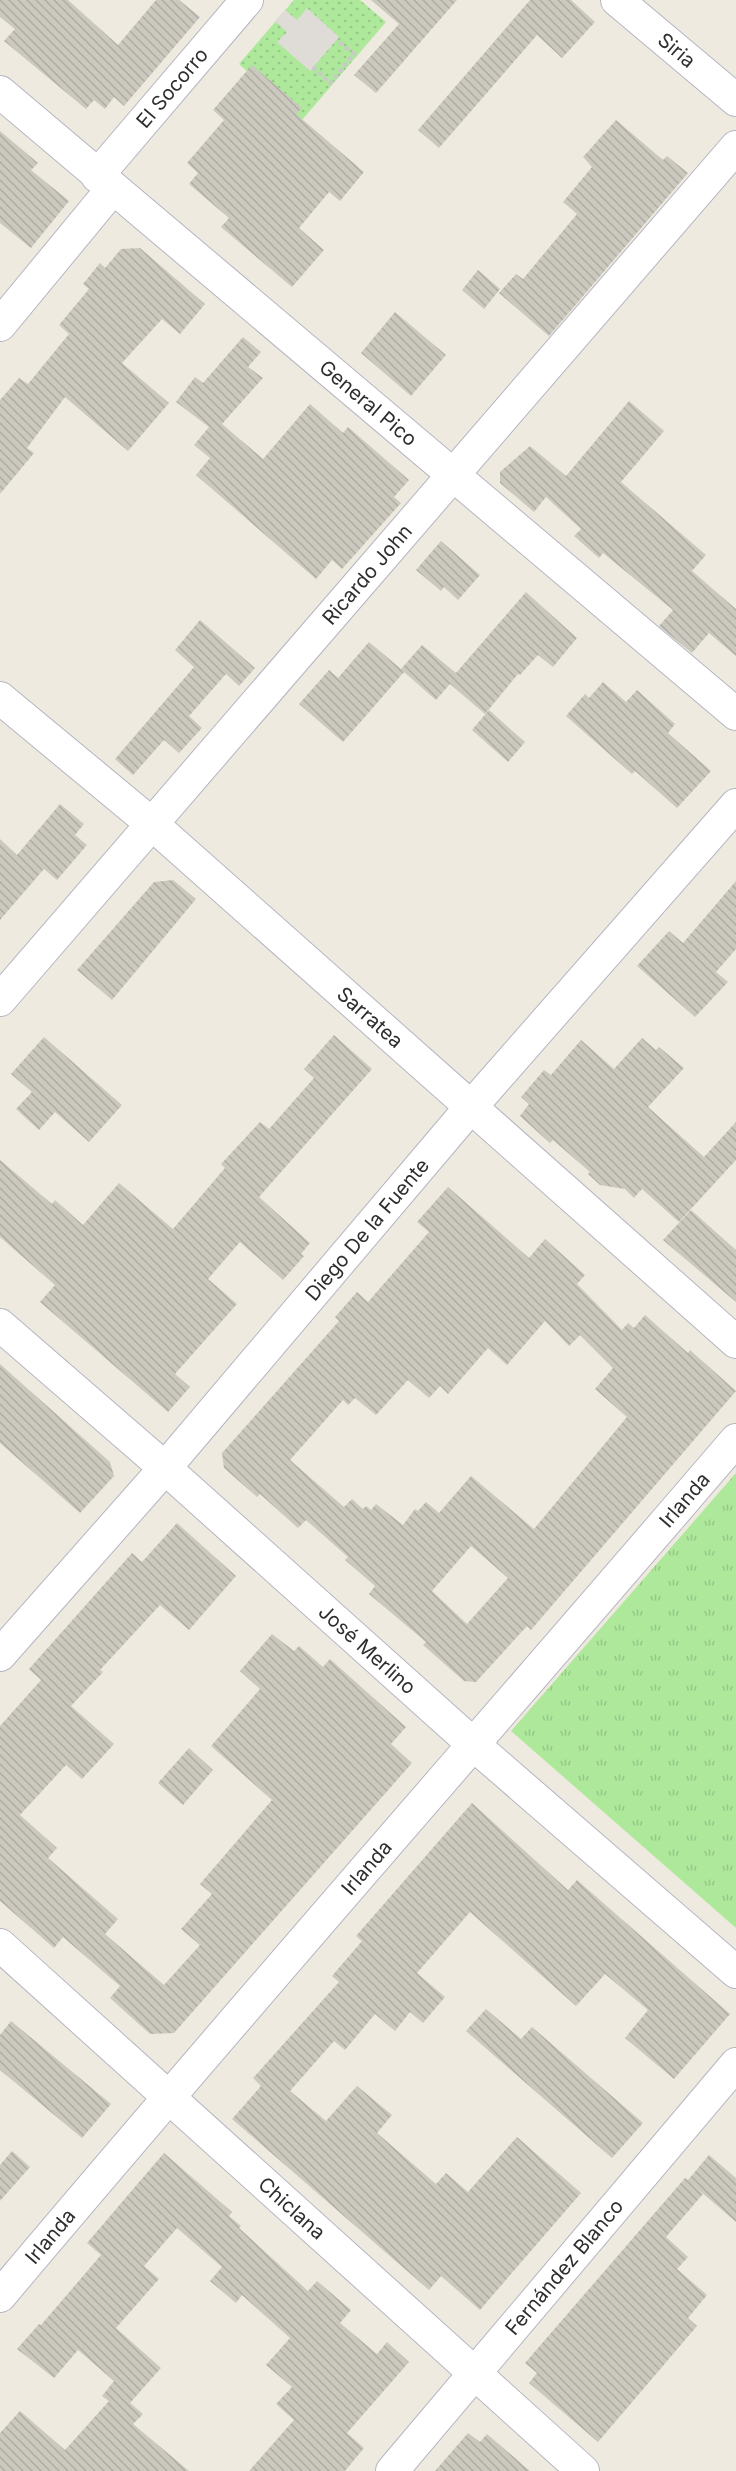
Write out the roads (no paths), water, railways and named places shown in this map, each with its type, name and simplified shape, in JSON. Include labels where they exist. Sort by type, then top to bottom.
[{"type":"street","name":"El Socorro","points":[[0,325],[105,182],[247,0]]},
{"type":"street","name":"Siria","points":[[617,0],[736,100]]},
{"type":"street","name":"General Pico","points":[[0,92],[455,474],[736,714]]},
{"type":"street","name":"Ricardo John","points":[[0,1000],[736,147]]},
{"type":"street","name":"Sarratea","points":[[0,698],[152,824],[736,1342]]},
{"type":"street","name":"Diego De la Fuente","points":[[0,1655],[165,1468],[470,1108],[736,805]]},
{"type":"street","name":"José Merlino","points":[[0,1325],[165,1468],[474,1745],[736,1972]]},
{"type":"street","name":"Irlanda","points":[[0,2296],[169,2096],[736,1440]]},
{"type":"street","name":"Chiclana","points":[[0,1945],[583,2471]]},
{"type":"street","name":"Fernández Blanco","points":[[392,2471],[736,2064]]}]
